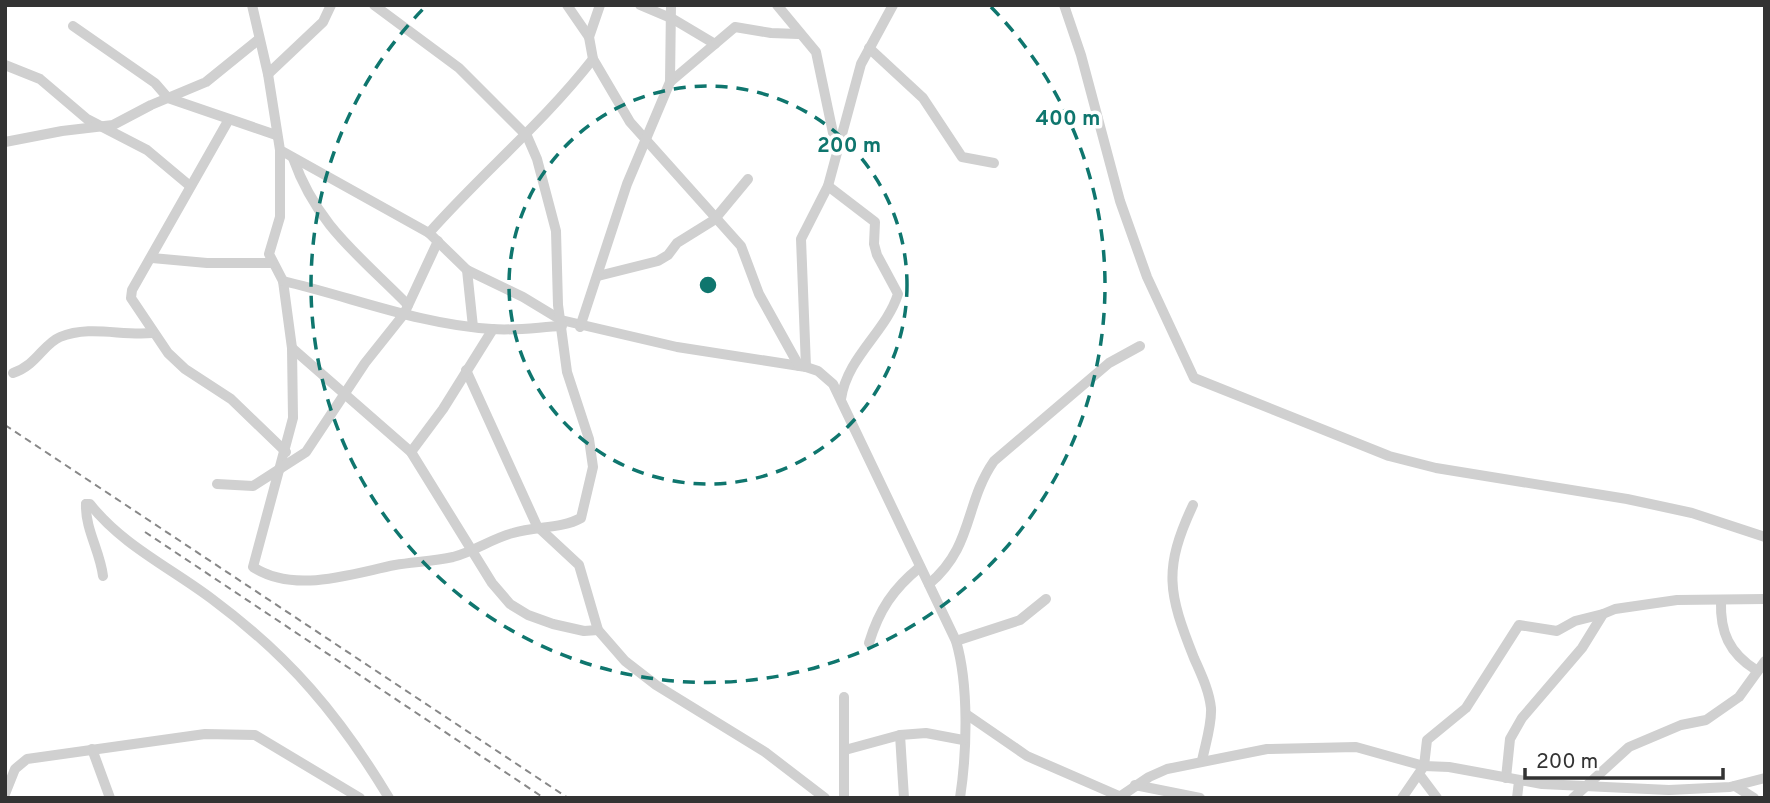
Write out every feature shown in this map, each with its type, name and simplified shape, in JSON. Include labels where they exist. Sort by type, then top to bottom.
[{"type":"street","points":[[252,5],[268,74],[280,150],[280,217],[269,254],[283,281],[292,348],[293,418],[253,567],[262,573],[303,581],[453,557],[503,536],[537,526],[559,526],[581,518],[593,467],[589,439],[566,372],[556,231],[537,159],[527,136],[459,68],[374,5]]},
{"type":"street","points":[[268,74],[323,22],[331,5]]},
{"type":"street","points":[[567,5],[589,37],[593,58],[630,122],[714,220],[741,246],[759,294],[802,366]]},
{"type":"street","points":[[589,37],[600,5]]},
{"type":"street","points":[[640,5],[673,19],[715,44]]},
{"type":"street","points":[[580,327],[627,184],[647,143],[670,82],[673,19],[671,5]]},
{"type":"street","points":[[777,5],[798,34],[816,52],[833,133],[840,148]]},
{"type":"street","points":[[1064,5],[1082,55],[1120,201],[1147,277],[1194,378],[1389,456],[1436,468],[1628,499],[1692,513],[1765,537]]},
{"type":"street","points":[[802,366],[801,239],[828,186],[840,148],[855,80],[891,7]]},
{"type":"street","points":[[72,26],[155,83],[168,98],[228,121],[276,135]]},
{"type":"street","points":[[670,82],[735,27],[798,34]]},
{"type":"street","points":[[5,142],[62,131],[99,128],[125,120],[206,82],[258,40]]},
{"type":"street","points":[[869,48],[923,98],[962,156],[994,163]]},
{"type":"street","points":[[429,233],[462,196],[527,136],[593,58]]},
{"type":"street","points":[[5,65],[40,79],[99,128],[146,150],[190,186]]},
{"type":"street","points":[[228,121],[132,290],[131,298],[152,333],[186,369],[231,399],[286,452]]},
{"type":"street","points":[[280,150],[429,233],[467,270],[523,297],[561,323]]},
{"type":"street","points":[[293,158],[314,207],[333,232],[406,310]]},
{"type":"street","points":[[597,276],[659,261],[677,243],[714,220],[748,179]]},
{"type":"street","points":[[828,186],[875,222],[874,244],[877,255],[898,294],[853,364],[841,400]]},
{"type":"street","points":[[217,484],[253,486],[314,443],[344,395],[406,310],[438,241]]},
{"type":"street","points":[[152,257],[207,263],[272,263]]},
{"type":"street","points":[[467,270],[473,327]]},
{"type":"street","points":[[283,281],[473,327],[493,330],[561,323],[713,354],[802,366],[818,371],[833,384],[956,640],[965,683],[966,714],[960,798]]},
{"type":"street","points":[[13,373],[34,363],[61,336],[93,330],[116,334],[152,333]]},
{"type":"street","points":[[411,453],[443,409],[493,330]]},
{"type":"street","points":[[929,584],[954,559],[984,476],[994,461],[1109,363],[1140,346]]},
{"type":"street","points":[[292,348],[411,453],[492,583],[510,604],[553,624],[584,631],[598,630]]},
{"type":"street","points":[[466,370],[537,526],[579,565],[598,630],[625,661],[656,685],[765,752],[825,798]]},
{"type":"street","points":[[103,576],[101,561],[90,532],[85,506],[88,503],[118,533],[266,642],[312,686],[345,728],[389,798]]},
{"type":"street","points":[[1193,505],[1175,542],[1171,580],[1174,603],[1201,674],[1211,710],[1202,761]]},
{"type":"street","points":[[869,643],[887,599],[920,567]]},
{"type":"street","points":[[956,640],[1020,620],[1046,599]]},
{"type":"street","points":[[1402,798],[1422,770],[1427,740],[1466,708],[1520,625],[1557,631],[1575,621],[1615,609],[1677,600],[1765,599]]},
{"type":"street","points":[[1721,601],[1723,633],[1735,655],[1756,670]]},
{"type":"street","points":[[1506,778],[1510,739],[1522,718],[1582,648],[1603,614]]},
{"type":"street","points":[[1573,798],[1629,747],[1681,724],[1710,718],[1745,692],[1756,670],[1765,660]]},
{"type":"street","points":[[844,697],[844,798]]},
{"type":"street","points":[[966,714],[1027,756],[1118,797],[1167,769],[1267,749],[1356,747],[1422,770],[1519,781],[1669,790],[1733,787],[1765,778]]},
{"type":"street","points":[[845,750],[900,735],[926,733],[963,740]]},
{"type":"street","points":[[5,794],[15,769],[27,759],[205,734],[255,735],[360,798]]},
{"type":"street","points":[[900,735],[904,798]]},
{"type":"street","points":[[92,749],[110,798]]},
{"type":"street","points":[[1422,770],[1437,798]]},
{"type":"street","points":[[1517,798],[1519,781]]},
{"type":"street","points":[[1136,785],[1200,798]]},
{"type":"street","points":[[1724,798],[1733,787]]},
{"type":"street","points":[[1733,787],[1754,798]]},
{"type":"railway","points":[[5,425],[568,798]]},
{"type":"railway","points":[[145,532],[544,798]]}]
